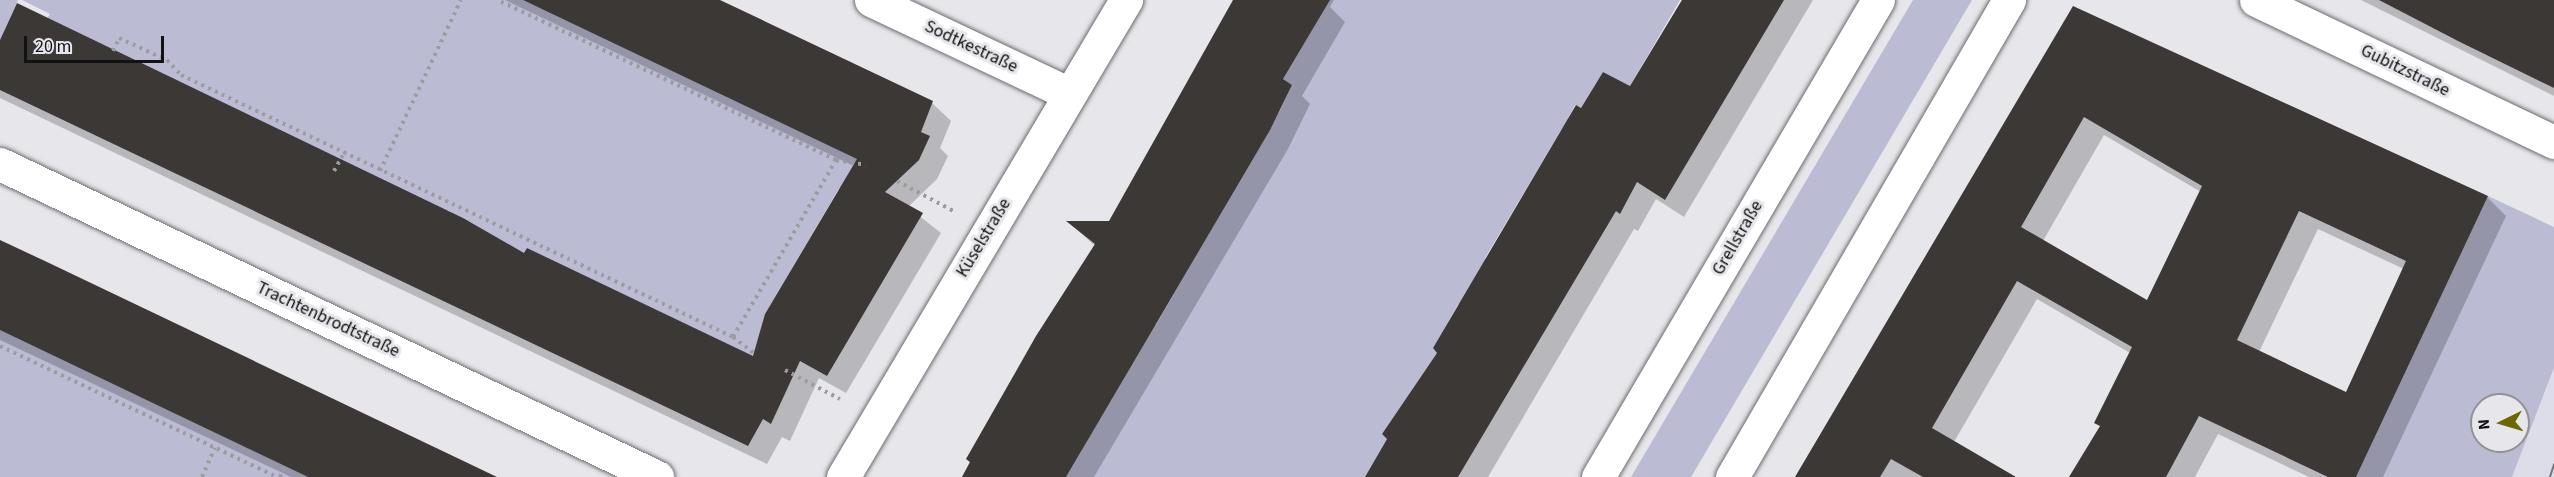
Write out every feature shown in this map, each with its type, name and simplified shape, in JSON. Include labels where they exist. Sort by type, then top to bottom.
[{"type":"street","name":"Sodtkestraße","points":[[871,0],[1070,94]]},
{"type":"street","name":"Küselstraße","points":[[843,477],[1126,0]]},
{"type":"street","name":"Grellstraße","points":[[1598,477],[1878,0]]},
{"type":"street","points":[[1732,477],[2009,0]]},
{"type":"street","name":"Gubitzstraße","points":[[2256,0],[2554,142]]},
{"type":"street","name":"Trachtenbrodtstraße","points":[[0,164],[657,477]]},
{"type":"path","points":[[380,171],[461,0]]},
{"type":"path","points":[[498,0],[836,160],[866,165]]},
{"type":"path","points":[[113,51],[119,38],[167,60],[181,75],[733,337],[756,355]]},
{"type":"path","points":[[334,171],[344,153]]},
{"type":"path","points":[[733,337],[836,160]]},
{"type":"path","points":[[897,181],[957,213]]},
{"type":"path","points":[[0,346],[278,477],[285,466]]},
{"type":"path","points":[[785,370],[846,402]]},
{"type":"path","points":[[202,477],[216,448]]},
{"type":"shaded area","points":[[0,0],[18,0],[0,40]]},
{"type":"shaded area","points":[[22,0],[523,0],[873,151],[838,190],[765,314],[765,332],[747,370],[527,248],[520,262],[448,210],[440,225],[43,25],[50,14]]},
{"type":"shaded area","points":[[1324,0],[1680,0],[1630,86],[1603,72],[1581,108],[1575,105],[1568,118],[1572,122],[1561,130],[1485,258],[1489,263],[1465,306],[1458,304],[1434,347],[1437,353],[1382,434],[1387,439],[1365,477],[1066,477],[1081,452],[1098,394],[1111,401],[1143,318],[1156,325],[1281,109],[1292,85],[1283,79],[1328,3]]},
{"type":"shaded area","points":[[1913,0],[1972,0],[1691,477],[1631,477]]},
{"type":"shaded area","points":[[2488,196],[2554,227],[2554,368],[2530,430],[2530,393],[2470,393],[2470,453],[2521,453],[2512,477],[2356,477]]},
{"type":"shaded area","points":[[0,330],[12,335],[308,477],[0,477]]},
{"type":"shaded area","points":[[2554,368],[2554,477],[2512,477],[2521,453],[2530,453],[2530,431]]},
{"type":"shaded area","points":[[1054,469],[1066,477],[1049,477]]},
{"type":"building","points":[[523,0],[720,0],[933,101],[921,132],[930,136],[919,160],[885,192],[923,213],[827,376],[800,361],[771,424],[763,419],[748,446],[0,90],[0,40],[17,3],[463,218],[524,253],[527,248],[753,356],[765,314],[857,159]]},
{"type":"building","points":[[1233,0],[1330,0],[1283,79],[1292,85],[1270,130],[1066,477],[962,477],[970,462],[966,459],[1036,336],[1095,244],[1066,221],[1109,221]]},
{"type":"building","points":[[1682,0],[1784,0],[1665,200],[1637,182],[1620,214],[1616,211],[1458,477],[1365,477],[1387,439],[1382,434],[1437,353],[1433,348],[1576,105],[1581,108],[1603,72],[1630,86]]},
{"type":"building","points":[[2379,0],[2554,0],[2554,88],[2458,41]]},
{"type":"building","points":[[2073,6],[2488,196],[2356,477],[2328,477],[2199,416],[2166,477],[2069,477],[2100,426],[2094,423],[2132,347],[2017,281],[1932,428],[2016,477],[1923,477],[1891,459],[1880,477],[1795,477]],"holes":[[[2084,117],[2202,186],[2147,300],[2021,227]],[[2299,211],[2406,261],[2346,392],[2237,340]]]},
{"type":"building","points":[[0,240],[497,477],[308,477],[0,330]]},
{"type":"tram line","points":[[2550,477],[2554,465]]}]
